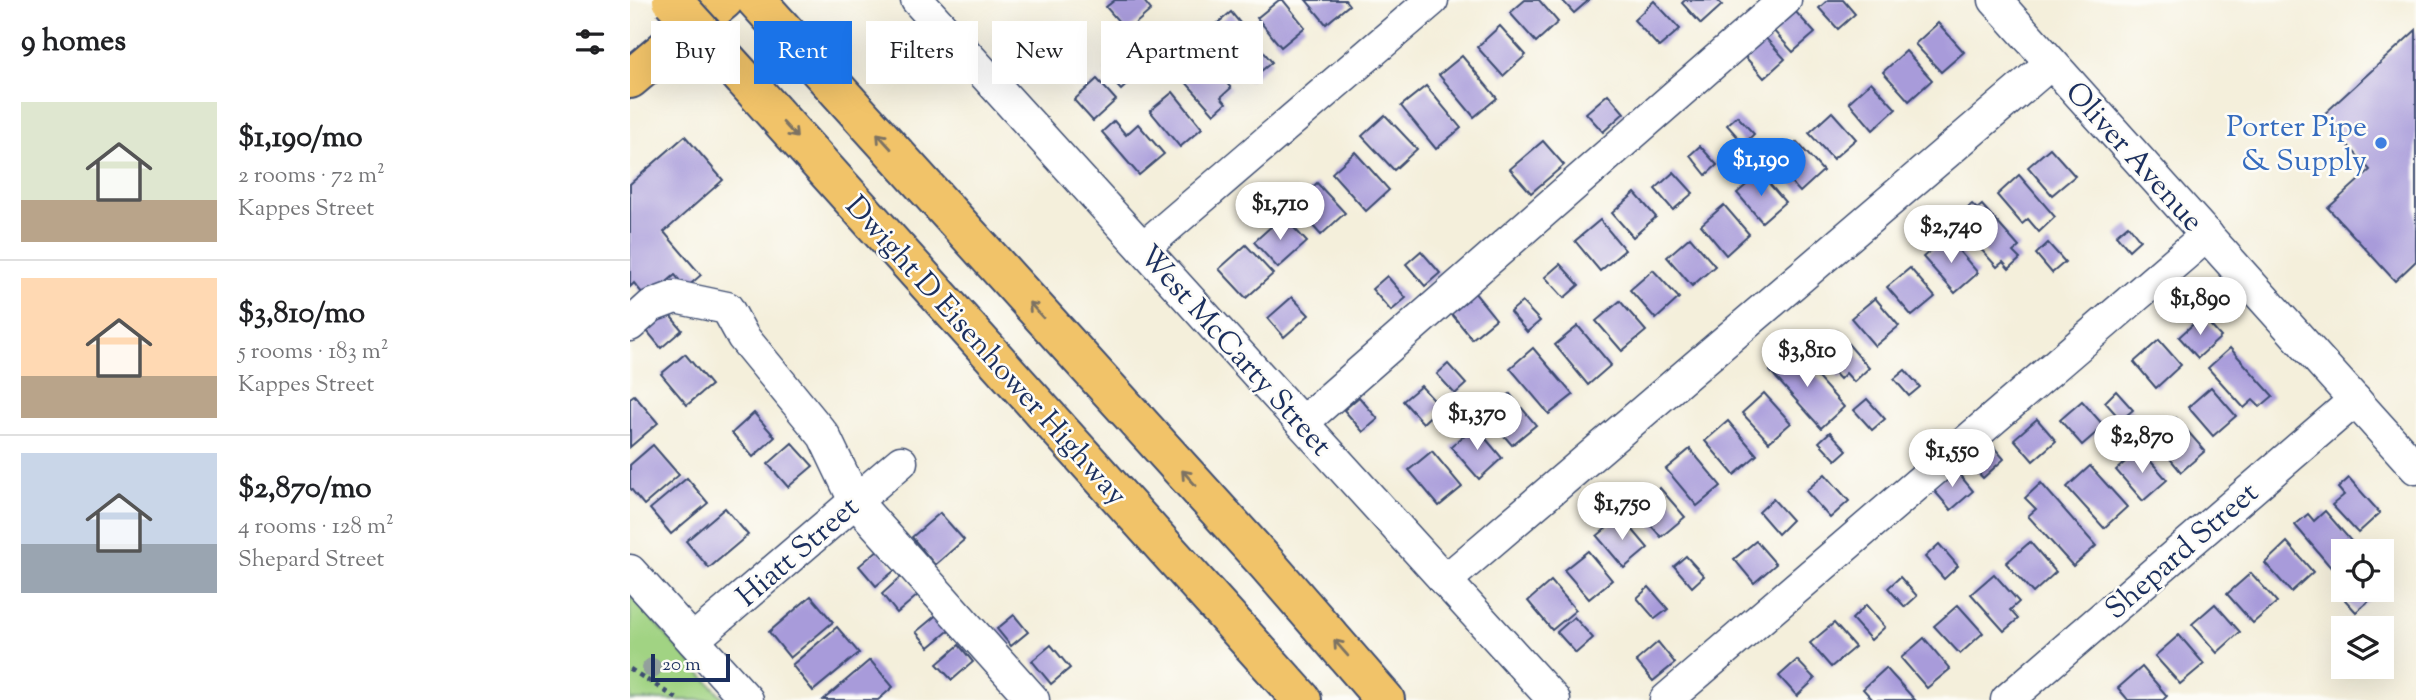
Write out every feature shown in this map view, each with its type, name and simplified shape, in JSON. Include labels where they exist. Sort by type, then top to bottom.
[{"type":"main road","name":"Dwight D Eisenhower Highway","points":[[672,0],[1302,700]]},
{"type":"main road","points":[[630,79],[724,0]]},
{"type":"main road","points":[[756,0],[1267,564],[1385,700]]},
{"type":"main road","points":[[1007,372],[1268,700]]},
{"type":"street","name":"West McCarty Street","points":[[917,0],[1554,700]]},
{"type":"street","points":[[1143,248],[1432,0]]},
{"type":"street","points":[[1302,423],[1785,0]]},
{"type":"street","name":"Oliver Avenue","points":[[1995,0],[2416,468]]},
{"type":"street","points":[[1446,581],[2051,62]]},
{"type":"street","points":[[1666,700],[2207,235]]},
{"type":"street","points":[[630,325],[651,306],[675,298],[727,308],[743,337],[824,436],[855,501],[1033,700]]},
{"type":"street","name":"Shepard Street","points":[[2007,700],[2355,400]]},
{"type":"street","name":"Hiatt Street","points":[[693,640],[901,462]]},
{"type":"street","points":[[630,571],[747,700]]},
{"type":"path","points":[[630,669],[679,700]]},
{"type":"green space","points":[[630,595],[725,700],[630,700]]},
{"type":"building","points":[[1115,0],[1143,0],[1151,10],[1138,21],[1118,21],[1106,7]]},
{"type":"building","points":[[1279,0],[1283,0],[1305,27],[1281,47],[1263,25],[1263,21],[1257,18]]},
{"type":"building","points":[[1306,0],[1345,0],[1349,5],[1326,24]]},
{"type":"building","points":[[1525,0],[1539,0],[1558,22],[1536,42],[1510,13]]},
{"type":"building","points":[[1562,0],[1589,0],[1574,13]]},
{"type":"building","points":[[1685,0],[1717,0],[1722,5],[1701,24],[1682,3]]},
{"type":"building","points":[[1828,0],[1843,0],[1855,14],[1838,29],[1819,8]]},
{"type":"building","points":[[1654,1],[1680,29],[1659,47],[1634,20]]},
{"type":"building","points":[[1794,10],[1815,33],[1793,52],[1772,29]]},
{"type":"building","points":[[1231,12],[1238,21],[1220,21]]},
{"type":"building","points":[[1938,23],[1964,52],[1941,72],[1915,44]]},
{"type":"building","points":[[1500,26],[1526,55],[1503,76],[1477,47]]},
{"type":"building","name":"Porter Pipe & Supply","points":[[2416,30],[2416,261],[2395,281],[2328,208],[2370,170],[2322,116]]},
{"type":"building","points":[[1762,34],[1785,59],[1764,78],[1741,52]]},
{"type":"building","points":[[1263,51],[1272,62],[1263,69]]},
{"type":"building","points":[[1906,51],[1932,80],[1909,101],[1883,72]]},
{"type":"building","points":[[1462,56],[1497,98],[1474,117],[1439,75]]},
{"type":"building","points":[[1097,79],[1116,100],[1093,121],[1074,100]]},
{"type":"building","points":[[1871,82],[1896,109],[1873,130],[1849,102]]},
{"type":"building","points":[[1116,84],[1128,84],[1121,90]]},
{"type":"building","points":[[1188,84],[1228,84],[1231,88],[1221,97],[1226,103],[1214,114]]},
{"type":"building","points":[[1426,86],[1461,128],[1436,149],[1401,106]]},
{"type":"building","points":[[1173,92],[1202,128],[1180,147],[1150,111]]},
{"type":"building","points":[[1608,94],[1624,113],[1603,132],[1586,113]]},
{"type":"building","points":[[1832,112],[1856,139],[1833,159],[1809,133]]},
{"type":"building","points":[[1385,115],[1417,149],[1394,170],[1362,136]]},
{"type":"building","points":[[1737,116],[1754,134],[1744,144],[1727,125]]},
{"type":"building","points":[[1114,121],[1126,135],[1138,124],[1164,154],[1139,175],[1102,132]]},
{"type":"building","points":[[685,136],[723,180],[664,232],[701,275],[686,288],[675,275],[647,299],[634,283],[630,287],[630,184]]},
{"type":"building","points":[[1543,141],[1564,165],[1531,193],[1510,169]]},
{"type":"building","points":[[1797,142],[1823,171],[1800,192],[1774,163]]},
{"type":"building","points":[[1700,146],[1717,165],[1706,175],[1690,155]]},
{"type":"building","points":[[2050,148],[2075,176],[2052,195],[2028,167]]},
{"type":"building","points":[[1355,152],[1389,190],[1366,211],[1332,173]]},
{"type":"building","points":[[1674,172],[1693,193],[1673,210],[1655,189]]},
{"type":"building","points":[[1760,173],[1785,202],[1762,222],[1737,193]]},
{"type":"building","points":[[2019,175],[2055,217],[2039,232],[2028,219],[2022,224],[1997,195]]},
{"type":"building","points":[[1317,183],[1345,213],[1321,235],[1294,205]]},
{"type":"building","points":[[1635,193],[1656,217],[1633,237],[1612,213]]},
{"type":"building","points":[[1972,204],[1977,209],[1982,205],[2019,247],[2013,252],[2020,259],[2009,269],[2003,262],[1997,267],[1959,225],[1964,222],[1958,216]]},
{"type":"building","points":[[1724,205],[1749,234],[1726,255],[1701,225]]},
{"type":"building","points":[[1283,216],[1307,242],[1278,268],[1254,242]]},
{"type":"building","points":[[1600,220],[1625,250],[1600,271],[1575,241]]},
{"type":"building","points":[[2128,225],[2140,240],[2129,250],[2116,235]]},
{"type":"building","points":[[1690,237],[1715,266],[1692,286],[1667,257]]},
{"type":"building","points":[[1947,237],[1978,273],[1955,293],[1923,257]]},
{"type":"building","points":[[2048,243],[2065,262],[2052,273],[2036,254]]},
{"type":"building","points":[[1246,245],[1273,274],[1246,298],[1219,269]]},
{"type":"building","points":[[1421,251],[1440,273],[1425,286],[1406,264]]},
{"type":"building","points":[[1560,264],[1579,285],[1564,298],[1545,277]]},
{"type":"building","points":[[1910,268],[1935,297],[1912,316],[1887,287]]},
{"type":"building","points":[[1653,270],[1679,298],[1656,319],[1630,290]]},
{"type":"building","points":[[1387,276],[1406,298],[1391,311],[1372,289]]},
{"type":"building","points":[[1474,292],[1496,319],[1472,339],[1450,312]]},
{"type":"building","points":[[1292,297],[1309,315],[1284,337],[1268,318]]},
{"type":"building","points":[[1875,298],[1899,326],[1875,346],[1851,318]]},
{"type":"building","points":[[1620,301],[1646,331],[1622,351],[1596,321]]},
{"type":"building","points":[[1522,302],[1540,321],[1527,332],[1510,312]]},
{"type":"building","points":[[664,308],[682,330],[661,348],[643,326]]},
{"type":"building","points":[[2202,316],[2221,337],[2198,358],[2179,337]]},
{"type":"building","points":[[1578,326],[1611,365],[1588,385],[1555,345]]},
{"type":"building","points":[[1837,331],[1869,368],[1854,382],[1846,373],[1840,379],[1814,351]]},
{"type":"building","points":[[2159,340],[2181,365],[2156,388],[2134,362]]},
{"type":"building","points":[[1533,348],[1573,395],[1549,414],[1510,368]]},
{"type":"building","points":[[2230,348],[2273,396],[2260,407],[2253,400],[2244,408],[2208,368]]},
{"type":"building","points":[[1793,350],[1844,407],[1821,428],[1770,371]]},
{"type":"building","points":[[685,354],[711,385],[687,405],[661,374]]},
{"type":"building","points":[[1448,364],[1466,384],[1455,394],[1437,374]]},
{"type":"building","points":[[1905,370],[1920,387],[1909,396],[1894,379]]},
{"type":"building","points":[[1421,386],[1440,407],[1423,423],[1403,401]]},
{"type":"building","points":[[2211,387],[2236,416],[2213,436],[2188,407]]},
{"type":"building","points":[[2116,391],[2133,410],[2121,420],[2105,402]]},
{"type":"building","points":[[1764,393],[1791,423],[1769,442],[1742,413]]},
{"type":"building","points":[[1510,394],[1536,425],[1512,445],[1486,415]]},
{"type":"building","points":[[634,395],[658,423],[630,447],[630,398]]},
{"type":"building","points":[[1359,397],[1378,419],[1363,432],[1344,410]]},
{"type":"building","points":[[1867,399],[1885,419],[1872,430],[1854,410]]},
{"type":"building","points":[[2082,401],[2104,426],[2082,445],[2060,420]]},
{"type":"building","points":[[754,413],[775,437],[753,457],[732,433]]},
{"type":"building","points":[[2176,418],[2205,451],[2181,472],[2153,438]]},
{"type":"building","points":[[2037,419],[2056,441],[2033,461],[2014,439]]},
{"type":"building","points":[[1728,421],[1757,455],[1734,475],[1705,441]]},
{"type":"building","points":[[1475,426],[1502,458],[1479,479],[1451,447]]},
{"type":"building","points":[[1830,432],[1847,450],[1836,460],[1819,442]]},
{"type":"building","points":[[1985,437],[2004,459],[1983,478],[1963,456]]},
{"type":"building","points":[[792,443],[813,466],[788,487],[768,464]]},
{"type":"building","points":[[653,445],[679,475],[644,505],[630,488],[630,465]]},
{"type":"building","points":[[1690,449],[1721,486],[1697,506],[1666,469]]},
{"type":"building","points":[[2140,449],[2167,480],[2143,501],[2116,470]]},
{"type":"building","points":[[1432,451],[1462,487],[1439,506],[1409,470]]},
{"type":"building","points":[[2090,466],[2127,507],[2104,528],[2067,487]]},
{"type":"building","points":[[1953,467],[1973,491],[1951,510],[1931,487]]},
{"type":"building","points":[[1825,474],[1849,501],[1830,518],[1806,491]]},
{"type":"building","points":[[687,478],[708,503],[671,534],[650,509]]},
{"type":"building","points":[[2349,478],[2380,513],[2358,533],[2332,505],[2344,495],[2338,488]]},
{"type":"building","points":[[2041,483],[2096,546],[2073,566],[2028,516],[2036,509],[2025,498]]},
{"type":"building","points":[[1660,488],[1685,517],[1661,537],[1636,508]]},
{"type":"building","points":[[1773,499],[1792,520],[1778,534],[1759,512]]},
{"type":"building","points":[[725,508],[748,535],[709,568],[686,541]]},
{"type":"building","points":[[2325,511],[2349,539],[2331,539],[2331,568],[2295,525],[2308,514],[2314,521]]},
{"type":"building","points":[[940,513],[964,540],[935,565],[912,537]]},
{"type":"building","points":[[1621,516],[1648,548],[1624,568],[1597,536]]},
{"type":"building","points":[[1756,541],[1776,564],[1754,583],[1734,559]]},
{"type":"building","points":[[2030,542],[2056,572],[2033,593],[2006,563]]},
{"type":"building","points":[[2287,542],[2313,572],[2291,592],[2265,563]]},
{"type":"building","points":[[1939,544],[1958,566],[1944,579],[1925,557]]},
{"type":"building","points":[[879,549],[895,570],[876,586],[859,566]]},
{"type":"building","points":[[1588,551],[1612,580],[1589,599],[1564,570]]},
{"type":"building","points":[[1686,556],[1704,576],[1692,587],[1674,566]]},
{"type":"building","points":[[2251,573],[2277,602],[2253,623],[2227,594]]},
{"type":"building","points":[[1994,574],[2019,602],[2010,610],[2018,619],[2004,631],[1971,594]]},
{"type":"building","points":[[902,576],[918,595],[897,613],[882,594]]},
{"type":"building","points":[[1900,577],[1917,596],[1905,607],[1888,588]]},
{"type":"building","points":[[1551,581],[1576,610],[1552,630],[1528,601]]},
{"type":"building","points":[[1649,587],[1668,609],[1655,619],[1637,598]]},
{"type":"building","points":[[811,596],[833,622],[790,658],[769,632]]},
{"type":"building","points":[[2347,602],[2368,602],[2356,612]]},
{"type":"building","points":[[2215,604],[2240,632],[2217,653],[2192,624]]},
{"type":"building","points":[[1866,605],[1885,627],[1871,640],[1852,619]]},
{"type":"building","points":[[1958,605],[1983,633],[1960,654],[1934,626]]},
{"type":"building","points":[[939,613],[952,628],[929,647],[916,632]]},
{"type":"building","points":[[1014,615],[1028,632],[1011,646],[997,629]]},
{"type":"building","points":[[1574,617],[1593,638],[1576,653],[1557,632]]},
{"type":"building","points":[[1834,623],[1855,647],[1831,667],[1810,643]]},
{"type":"building","points":[[837,627],[859,653],[813,691],[792,665]]},
{"type":"building","points":[[2179,635],[2204,664],[2180,684],[2155,656]]},
{"type":"building","points":[[1924,638],[1950,669],[1927,688],[1901,658]]},
{"type":"building","points":[[1658,642],[1675,663],[1653,681],[1636,661]]},
{"type":"building","points":[[959,645],[973,662],[952,680],[937,664]]},
{"type":"building","points":[[1051,645],[1070,668],[1051,684],[1032,661]]},
{"type":"building","points":[[870,660],[893,687],[878,700],[823,700]]},
{"type":"building","points":[[1797,660],[1815,679],[1797,696],[1779,676]]},
{"type":"building","points":[[2142,667],[2167,696],[2163,700],[2128,700],[2118,688]]},
{"type":"building","points":[[1886,668],[1915,700],[1873,700],[1863,689]]},
{"type":"place","name":"Porter Pipe & Supply","points":[[2381,143]]}]
